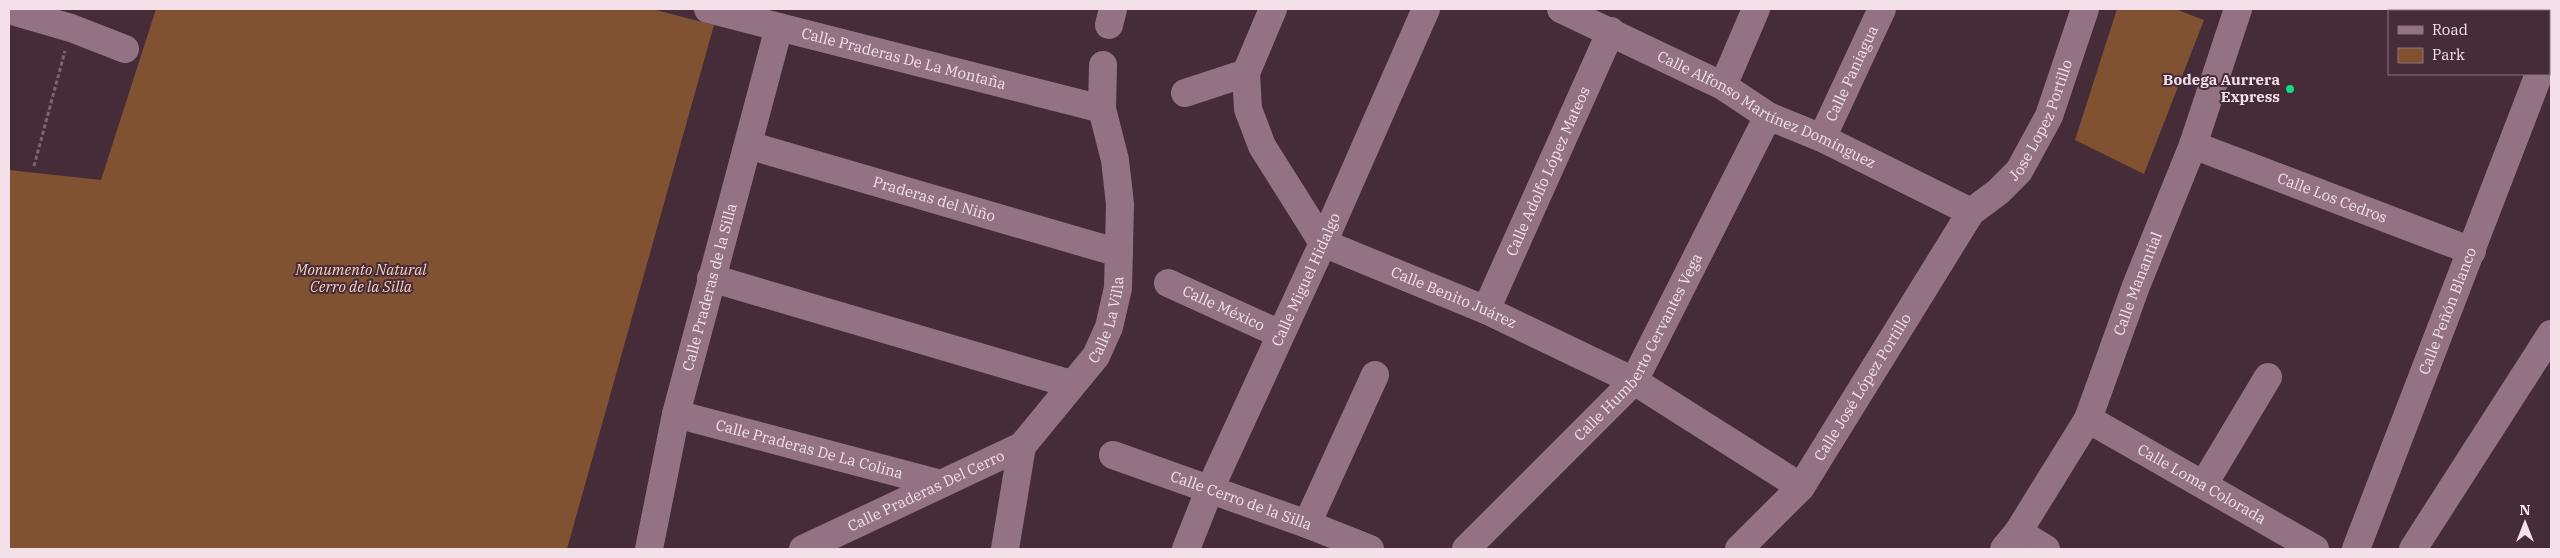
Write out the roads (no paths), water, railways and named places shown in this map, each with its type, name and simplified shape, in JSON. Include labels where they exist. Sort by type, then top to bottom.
[{"type":"street","name":"Calle Praderas De La Montaña","points":[[708,9],[1102,109]]},
{"type":"street","points":[[1273,9],[1246,74],[1248,109],[1262,146],[1323,243]]},
{"type":"street","name":"Calle Miguel Hidalgo","points":[[1186,549],[1208,491],[1323,243],[1426,9]]},
{"type":"street","name":"Calle Alfonso Martínez Domínguez","points":[[1561,9],[1611,31],[1723,86],[1768,116],[1822,138],[1971,212]]},
{"type":"street","points":[[1723,86],[1756,9]]},
{"type":"street","name":"Calle Paniagua","points":[[1822,138],[1882,9]]},
{"type":"street","name":"Jose Lopez Portillo","points":[[1971,212],[1998,192],[2019,171],[2049,116],[2085,9]]},
{"type":"street","name":"Calle Manantial","points":[[2010,542],[2088,419],[2136,286],[2193,145],[2238,9]]},
{"type":"street","points":[[9,10],[73,18],[125,49]]},
{"type":"street","name":"Calle Praderas de la Silla","points":[[648,549],[676,414],[710,278],[779,27]]},
{"type":"street","name":"Calle Adolfo López Mateos","points":[[1486,310],[1611,31]]},
{"type":"street","name":"Calle La Villa","points":[[1005,549],[1022,446],[1071,384],[1096,356],[1110,327],[1118,288],[1120,204],[1116,168],[1102,109],[1103,65]]},
{"type":"street","points":[[1185,93],[1246,74]]},
{"type":"street","name":"Calle Peñón Blanco","points":[[2356,549],[2539,75]]},
{"type":"street","name":"Calle Humberto Cervantes Vega","points":[[1466,549],[1634,381],[1768,116]]},
{"type":"street","name":"Praderas del Niño","points":[[748,145],[1119,254]]},
{"type":"street","name":"Calle Los Cedros","points":[[2193,145],[2472,251]]},
{"type":"street","name":"Calle José López Portillo","points":[[1739,549],[1801,487],[1971,212]]},
{"type":"street","name":"Calle Benito Juárez","points":[[1323,243],[1486,310],[1634,381],[1801,487]]},
{"type":"street","points":[[710,278],[1071,384]]},
{"type":"street","name":"Calle México","points":[[1168,283],[1280,334]]},
{"type":"street","points":[[2413,549],[2551,334]]},
{"type":"street","points":[[1307,524],[1376,375]]},
{"type":"street","points":[[2204,484],[2268,377]]},
{"type":"street","name":"Calle Praderas De La Colina","points":[[676,414],[941,484]]},
{"type":"street","name":"Calle Loma Colorada","points":[[2088,419],[2315,549]]},
{"type":"street","name":"Calle Praderas Del Cerro","points":[[803,549],[1022,446]]},
{"type":"street","name":"Calle Cerro de la Silla","points":[[1113,455],[1208,491],[1307,524],[1370,549]]},
{"type":"street","points":[[2010,542],[2046,549]]},
{"type":"place","name":"Bodega Aurrera Express","points":[[2290,89]]},
{"type":"park label","name":"Monumento Natural Cerro de la Silla","points":[[361,278]]}]
